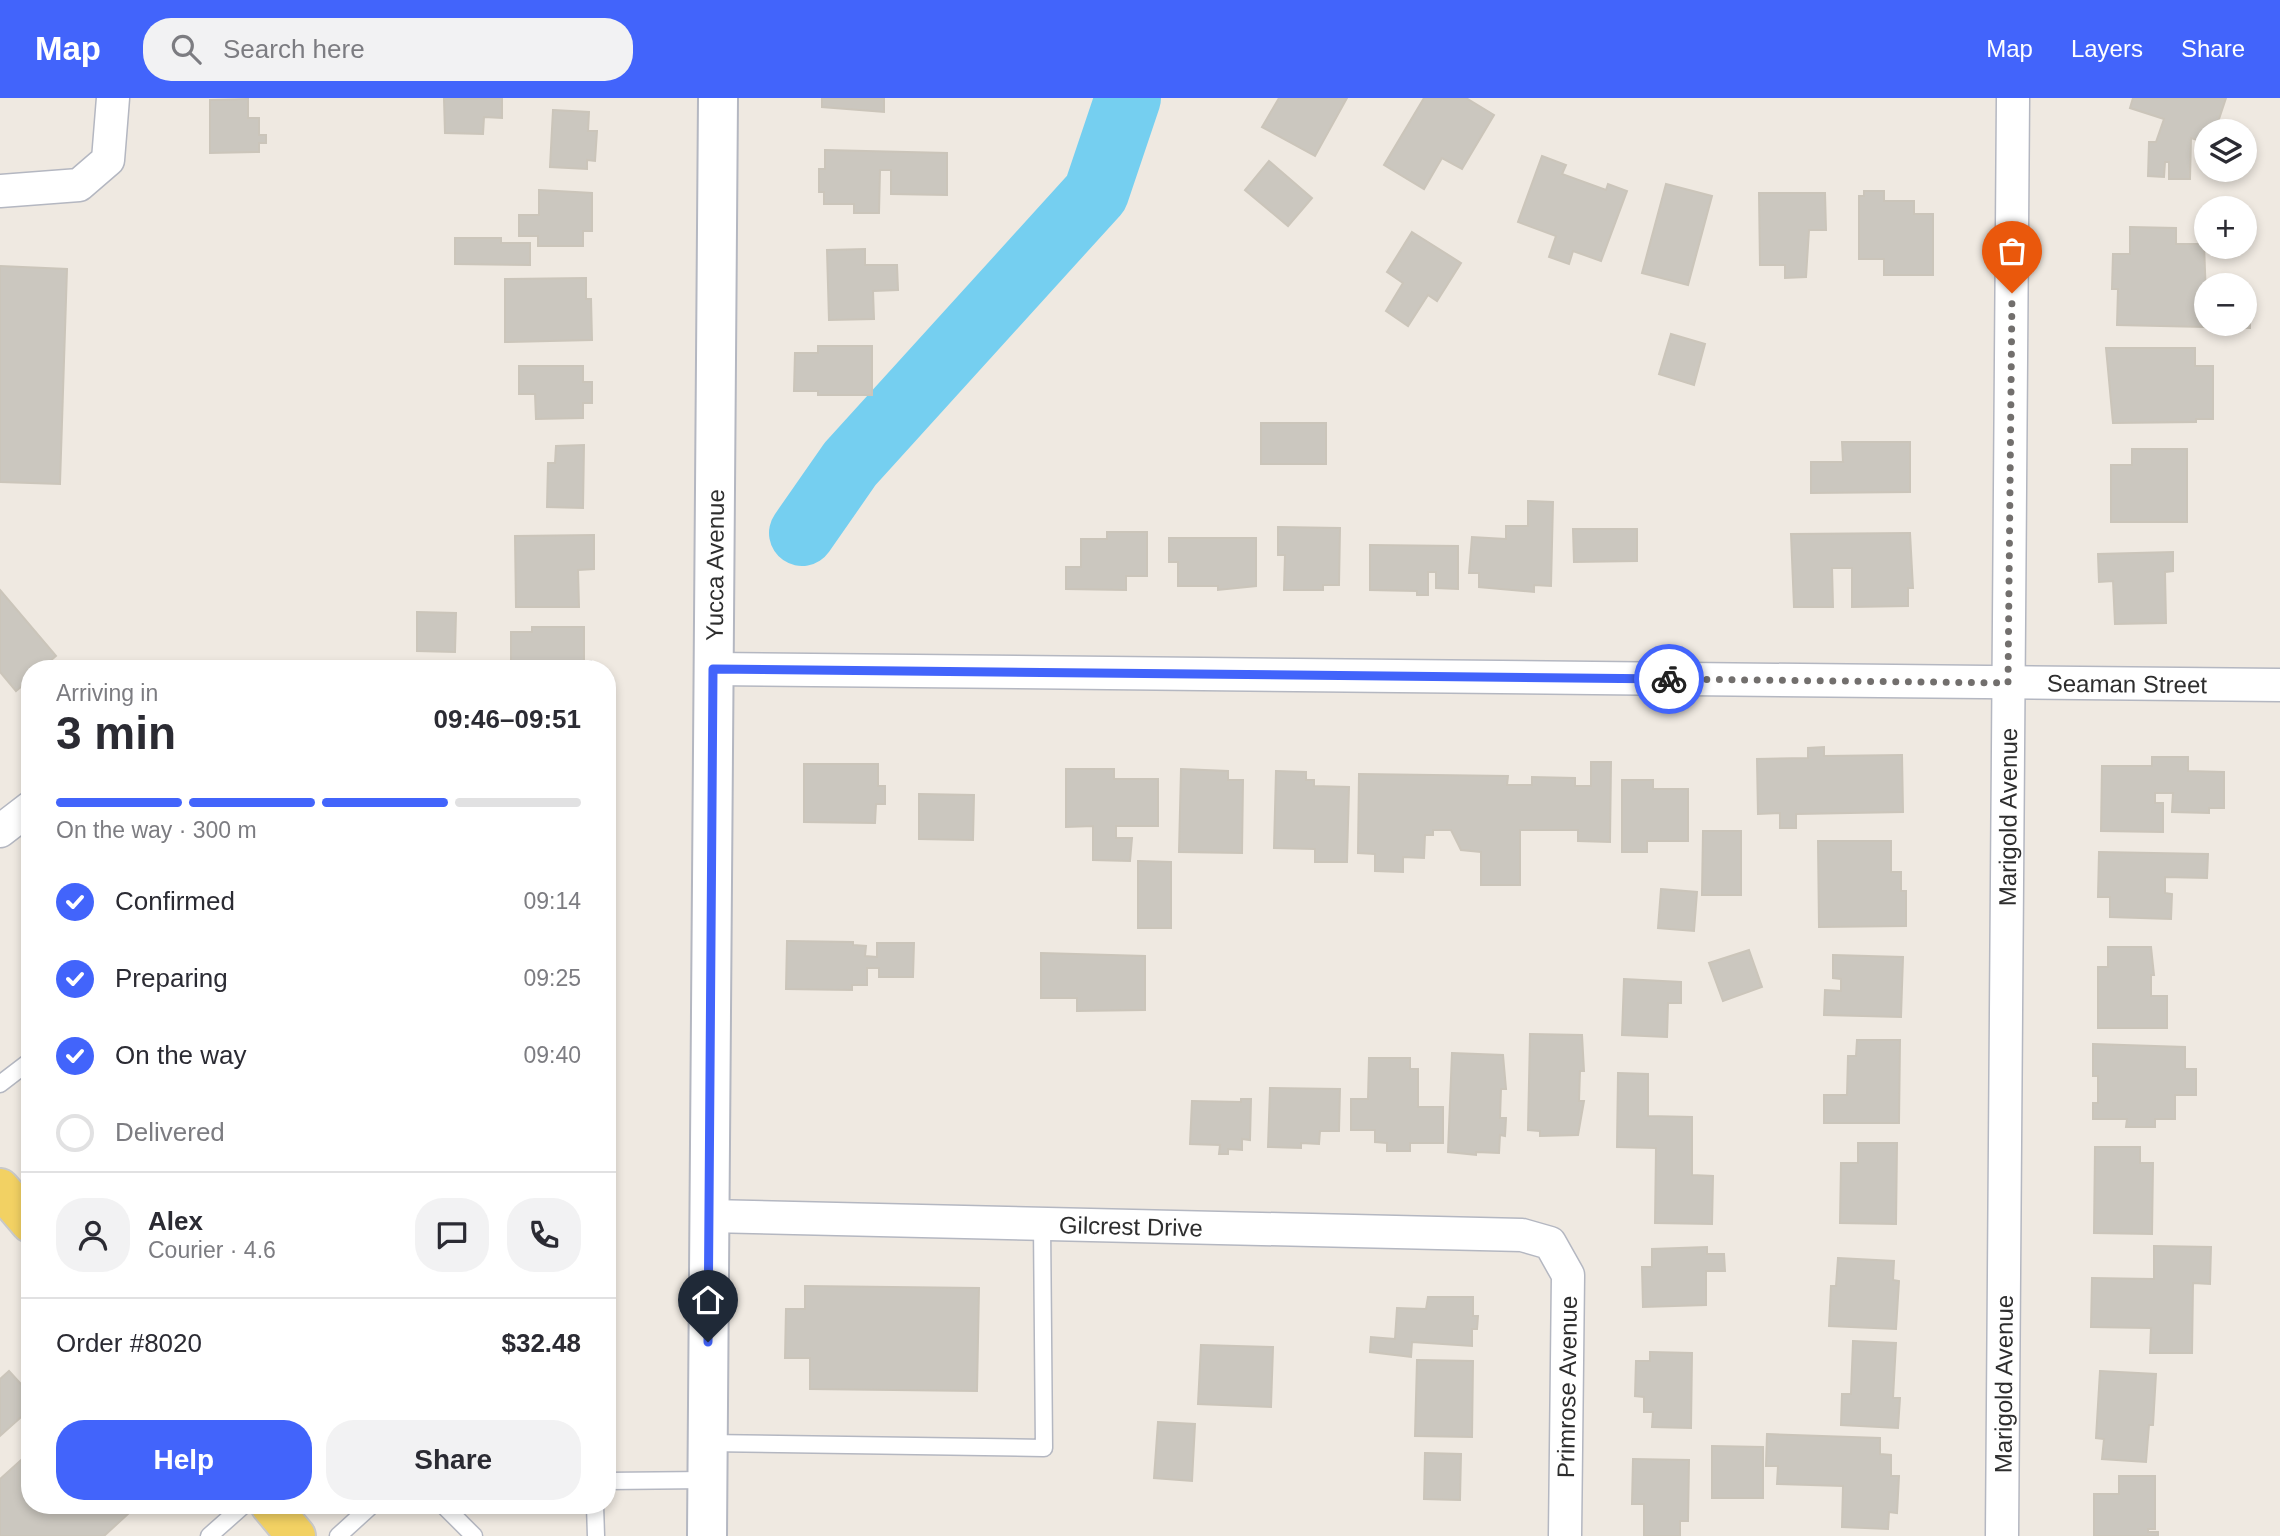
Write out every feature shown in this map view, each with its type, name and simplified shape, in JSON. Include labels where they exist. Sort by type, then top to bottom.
[{"type":"main road","points":[[0,1188],[21,1212]]},
{"type":"main road","points":[[278,1514],[296,1536]]},
{"type":"street","points":[[0,191],[79,185],[108,160],[113,98]]},
{"type":"street","name":"Yucca Avenue","points":[[707,1536],[718,98]]},
{"type":"street","name":"Marigold Avenue","points":[[2002,1536],[2013,98]]},
{"type":"street","name":"Seaman Street","points":[[713,669],[2280,685]]},
{"type":"street","points":[[0,831],[21,815]]},
{"type":"street","name":"Gilcrest Drive","points":[[709,1216],[1522,1234],[1550,1243]]},
{"type":"street","name":"Primrose Avenue","points":[[1550,1243],[1568,1275],[1565,1536]]},
{"type":"lane","points":[[0,1084],[21,1068]]},
{"type":"lane","points":[[616,1479],[707,1462],[1045,1448],[1042,1224]]},
{"type":"lane","points":[[209,1536],[234,1514]]},
{"type":"lane","points":[[338,1536],[362,1514]]},
{"type":"lane","points":[[452,1514],[474,1536]]},
{"type":"lane","points":[[595,1514],[596,1536]]},
{"type":"building","points":[[502,98],[502,118],[484,117],[483,134],[445,133],[444,99]]},
{"type":"building","points":[[822,98],[884,98],[884,112],[822,107]]},
{"type":"building","points":[[1279,98],[1347,98],[1315,156],[1262,127]]},
{"type":"building","points":[[1424,98],[1466,98],[1494,115],[1462,169],[1442,158],[1424,189],[1384,165]]},
{"type":"building","points":[[2133,98],[2226,98],[2219,119],[2194,119],[2190,179],[2169,179],[2169,162],[2165,162],[2164,177],[2148,176],[2149,142],[2156,142],[2164,119],[2130,108]]},
{"type":"building","points":[[248,99],[248,118],[259,118],[259,135],[266,135],[266,143],[259,143],[259,152],[210,153],[210,100]]},
{"type":"building","points":[[553,110],[589,112],[588,131],[597,131],[595,161],[587,160],[587,169],[550,167]]},
{"type":"building","points":[[825,150],[947,153],[947,195],[891,194],[891,170],[880,170],[879,213],[854,213],[854,204],[824,204],[824,192],[819,192],[819,169],[825,169]]},
{"type":"building","points":[[1542,156],[1566,165],[1562,174],[1606,190],[1608,184],[1627,191],[1601,261],[1573,251],[1569,264],[1549,257],[1556,236],[1518,222]]},
{"type":"building","points":[[1269,161],[1312,198],[1288,226],[1245,190]]},
{"type":"building","points":[[1666,184],[1712,196],[1688,285],[1642,273]]},
{"type":"building","points":[[539,190],[592,193],[592,231],[583,231],[583,246],[538,246],[538,236],[519,236],[519,215],[539,215]]},
{"type":"building","points":[[1864,191],[1884,191],[1884,201],[1914,201],[1914,214],[1933,214],[1933,275],[1884,275],[1884,259],[1859,259],[1859,196],[1864,196]]},
{"type":"building","points":[[1759,193],[1825,193],[1826,230],[1809,230],[1806,277],[1785,278],[1785,265],[1760,265]]},
{"type":"building","points":[[2130,227],[2176,228],[2176,244],[2194,244],[2194,259],[2205,259],[2205,273],[2194,273],[2194,327],[2117,325],[2118,289],[2112,289],[2113,254],[2130,254]]},
{"type":"building","points":[[1412,232],[1461,263],[1437,301],[1428,295],[1408,326],[1386,311],[1403,283],[1387,272]]},
{"type":"building","points":[[455,238],[501,238],[501,243],[530,243],[530,265],[455,264]]},
{"type":"building","points":[[865,249],[865,265],[897,265],[898,290],[873,291],[874,319],[829,320],[827,250]]},
{"type":"building","points":[[0,266],[67,269],[60,484],[0,482]]},
{"type":"building","points":[[586,278],[586,299],[591,299],[592,340],[505,342],[505,279]]},
{"type":"building","points":[[1671,334],[1705,344],[1694,385],[1659,374]]},
{"type":"building","points":[[818,346],[872,346],[872,395],[818,395],[818,391],[794,391],[795,353],[818,353]]},
{"type":"building","points":[[2106,348],[2195,348],[2195,366],[2213,366],[2213,419],[2196,419],[2196,422],[2113,423]]},
{"type":"building","points":[[519,366],[583,366],[583,382],[592,382],[592,403],[583,403],[583,418],[536,419],[535,394],[519,394]]},
{"type":"building","points":[[1261,423],[1326,423],[1326,464],[1261,464]]},
{"type":"building","points":[[1842,442],[1910,442],[1910,492],[1811,493],[1811,462],[1843,462]]},
{"type":"building","points":[[584,445],[583,508],[547,507],[548,463],[555,463],[556,446]]},
{"type":"building","points":[[2132,449],[2187,449],[2187,522],[2111,522],[2111,465],[2132,465]]},
{"type":"building","points":[[1528,501],[1553,502],[1551,586],[1534,585],[1534,592],[1479,587],[1479,573],[1469,573],[1472,537],[1506,539],[1506,526],[1528,526]]},
{"type":"building","points":[[1278,527],[1340,528],[1339,585],[1323,585],[1323,590],[1284,590],[1285,555],[1278,555]]},
{"type":"building","points":[[1573,529],[1637,529],[1637,561],[1574,562]]},
{"type":"building","points":[[1107,532],[1147,532],[1147,576],[1126,576],[1126,590],[1066,589],[1066,567],[1081,567],[1081,539],[1107,539]]},
{"type":"building","points":[[1910,533],[1913,588],[1908,588],[1908,606],[1852,607],[1852,568],[1832,568],[1833,607],[1794,607],[1791,534]]},
{"type":"building","points":[[594,535],[594,569],[578,570],[579,607],[516,607],[515,536]]},
{"type":"building","points":[[1169,538],[1256,538],[1256,586],[1218,590],[1218,586],[1178,586],[1178,562],[1169,562]]},
{"type":"building","points":[[1370,545],[1458,546],[1458,589],[1436,588],[1436,572],[1428,572],[1428,595],[1417,595],[1417,591],[1370,590]]},
{"type":"building","points":[[2173,552],[2173,571],[2165,572],[2166,623],[2115,624],[2113,581],[2099,582],[2098,554]]},
{"type":"building","points":[[0,590],[56,656],[51,660],[21,660],[21,687],[16,691],[0,672]]},
{"type":"building","points":[[417,612],[456,613],[455,652],[417,651]]},
{"type":"building","points":[[532,627],[584,627],[584,660],[511,660],[511,632],[532,632]]},
{"type":"building","points":[[1824,747],[1824,756],[1902,755],[1903,812],[1796,814],[1796,828],[1780,828],[1780,813],[1758,814],[1757,759],[1808,758],[1808,748]]},
{"type":"building","points":[[2152,757],[2188,757],[2188,771],[2224,772],[2224,808],[2209,808],[2209,813],[2172,812],[2173,793],[2155,793],[2155,803],[2163,803],[2163,832],[2101,831],[2102,766],[2152,766]]},
{"type":"building","points":[[1591,762],[1611,762],[1610,842],[1578,841],[1578,830],[1520,830],[1520,885],[1481,885],[1481,852],[1461,850],[1451,830],[1433,830],[1433,835],[1425,835],[1424,858],[1403,857],[1403,872],[1375,871],[1375,854],[1358,853],[1359,774],[1508,776],[1507,785],[1532,785],[1532,777],[1575,778],[1575,786],[1591,786]]},
{"type":"building","points":[[804,764],[878,764],[878,786],[885,786],[885,804],[876,804],[875,823],[804,822]]},
{"type":"building","points":[[1066,769],[1114,769],[1114,779],[1158,779],[1158,826],[1116,826],[1116,838],[1132,838],[1130,861],[1093,860],[1093,826],[1066,827]]},
{"type":"building","points":[[1181,769],[1228,771],[1228,780],[1243,780],[1242,853],[1179,852]]},
{"type":"building","points":[[1276,771],[1306,772],[1306,780],[1314,780],[1314,786],[1349,787],[1347,862],[1315,862],[1315,849],[1274,848]]},
{"type":"building","points":[[1622,780],[1653,780],[1653,789],[1688,789],[1688,841],[1647,841],[1647,852],[1622,852]]},
{"type":"building","points":[[919,794],[974,795],[973,840],[919,839]]},
{"type":"building","points":[[1703,831],[1741,831],[1741,895],[1702,895]]},
{"type":"building","points":[[1818,841],[1891,841],[1891,872],[1901,872],[1901,891],[1906,891],[1906,926],[1819,927]]},
{"type":"building","points":[[2099,852],[2208,854],[2207,878],[2165,877],[2165,893],[2172,894],[2171,919],[2110,917],[2110,897],[2098,897]]},
{"type":"building","points":[[1138,861],[1171,862],[1171,928],[1138,928]]},
{"type":"building","points":[[1661,889],[1697,892],[1694,931],[1658,928]]},
{"type":"building","points":[[787,941],[853,942],[853,945],[866,946],[865,956],[877,957],[877,943],[914,943],[913,977],[879,977],[879,968],[867,968],[867,985],[852,985],[852,990],[786,989]]},
{"type":"building","points":[[2108,947],[2151,947],[2154,975],[2151,975],[2151,996],[2167,996],[2167,1028],[2098,1028],[2098,967],[2108,967]]},
{"type":"building","points":[[1749,950],[1762,987],[1723,1001],[1709,963]]},
{"type":"building","points":[[1041,953],[1145,956],[1145,1010],[1077,1011],[1077,998],[1041,998]]},
{"type":"building","points":[[1833,955],[1903,957],[1901,1017],[1824,1015],[1825,990],[1841,991],[1841,979],[1833,978]]},
{"type":"building","points":[[1624,979],[1681,982],[1681,1003],[1668,1003],[1667,1037],[1622,1035]]},
{"type":"building","points":[[1530,1034],[1582,1035],[1584,1071],[1580,1071],[1579,1101],[1584,1101],[1578,1135],[1540,1136],[1540,1131],[1528,1130]]},
{"type":"building","points":[[1857,1040],[1900,1040],[1899,1123],[1824,1123],[1824,1095],[1847,1095],[1848,1056],[1856,1056]]},
{"type":"building","points":[[2093,1044],[2185,1047],[2185,1069],[2196,1069],[2196,1095],[2175,1095],[2175,1119],[2155,1119],[2155,1127],[2126,1127],[2127,1119],[2093,1119],[2093,1103],[2098,1103],[2098,1076],[2093,1076]]},
{"type":"building","points":[[1452,1053],[1503,1055],[1506,1089],[1501,1089],[1500,1118],[1506,1118],[1505,1136],[1500,1135],[1499,1153],[1476,1152],[1476,1155],[1448,1152]]},
{"type":"building","points":[[1369,1058],[1410,1058],[1410,1069],[1418,1069],[1418,1107],[1443,1107],[1443,1143],[1410,1143],[1410,1151],[1387,1151],[1387,1143],[1375,1142],[1375,1130],[1351,1130],[1351,1099],[1368,1099]]},
{"type":"building","points":[[1618,1073],[1648,1074],[1648,1116],[1692,1117],[1692,1175],[1713,1176],[1712,1224],[1655,1223],[1656,1148],[1617,1147]]},
{"type":"building","points":[[1270,1088],[1340,1089],[1339,1131],[1320,1131],[1319,1144],[1301,1143],[1301,1148],[1268,1147]]},
{"type":"building","points":[[1241,1099],[1251,1099],[1250,1140],[1242,1139],[1242,1150],[1228,1149],[1228,1154],[1219,1154],[1220,1145],[1190,1144],[1192,1101],[1241,1102]]},
{"type":"building","points":[[1858,1143],[1897,1143],[1896,1224],[1840,1223],[1841,1163],[1858,1163]]},
{"type":"building","points":[[2095,1147],[2140,1147],[2140,1163],[2153,1163],[2152,1234],[2094,1233]]},
{"type":"building","points":[[2154,1246],[2211,1247],[2210,1284],[2193,1283],[2192,1353],[2150,1353],[2151,1328],[2091,1327],[2092,1278],[2154,1279]]},
{"type":"building","points":[[1707,1247],[1707,1254],[1724,1254],[1725,1271],[1706,1271],[1706,1305],[1643,1307],[1642,1267],[1652,1267],[1652,1249]]},
{"type":"building","points":[[1838,1258],[1894,1261],[1893,1280],[1899,1281],[1896,1329],[1829,1326],[1831,1286],[1836,1286]]},
{"type":"building","points":[[805,1286],[979,1288],[977,1391],[810,1389],[810,1358],[785,1358],[786,1309],[805,1309]]},
{"type":"building","points":[[1428,1297],[1473,1297],[1473,1316],[1478,1316],[1477,1329],[1472,1329],[1472,1346],[1412,1342],[1411,1357],[1370,1352],[1371,1337],[1395,1339],[1397,1308],[1426,1309]]},
{"type":"building","points":[[1853,1341],[1896,1343],[1893,1398],[1900,1398],[1898,1428],[1841,1425],[1842,1394],[1851,1394]]},
{"type":"building","points":[[1201,1345],[1273,1347],[1271,1407],[1198,1404]]},
{"type":"building","points":[[1650,1352],[1692,1353],[1691,1428],[1652,1427],[1653,1412],[1644,1412],[1644,1397],[1635,1396],[1636,1361],[1650,1361]]},
{"type":"building","points":[[1417,1360],[1473,1361],[1472,1437],[1415,1436]]},
{"type":"building","points":[[9,1371],[21,1384],[21,1417],[0,1436],[0,1379]]},
{"type":"building","points":[[2100,1371],[2156,1374],[2153,1425],[2149,1425],[2146,1462],[2102,1459],[2104,1439],[2096,1438]]},
{"type":"building","points":[[1158,1422],[1195,1424],[1192,1481],[1154,1478]]},
{"type":"building","points":[[1767,1434],[1880,1438],[1880,1454],[1891,1455],[1891,1476],[1899,1476],[1897,1513],[1889,1512],[1888,1529],[1842,1527],[1843,1486],[1777,1484],[1778,1466],[1766,1466]]},
{"type":"building","points":[[1712,1446],[1763,1447],[1763,1498],[1712,1498]]},
{"type":"building","points":[[1425,1453],[1461,1454],[1460,1500],[1424,1499]]},
{"type":"building","points":[[1633,1459],[1689,1460],[1688,1521],[1680,1521],[1680,1536],[1644,1536],[1644,1504],[1632,1504]]},
{"type":"building","points":[[21,1460],[21,1514],[128,1514],[104,1536],[0,1536],[0,1479]]},
{"type":"building","points":[[2119,1476],[2155,1476],[2155,1529],[2148,1529],[2148,1532],[2158,1532],[2158,1536],[2094,1536],[2094,1494],[2119,1494]]},
{"type":"waterway","points":[[802,533],[850,464],[1096,193],[1128,98]]},
{"type":"way so far","points":[[1669,679],[2008,683],[2012,293]]},
{"type":"route","points":[[708,1342],[713,669],[1669,679]]}]
